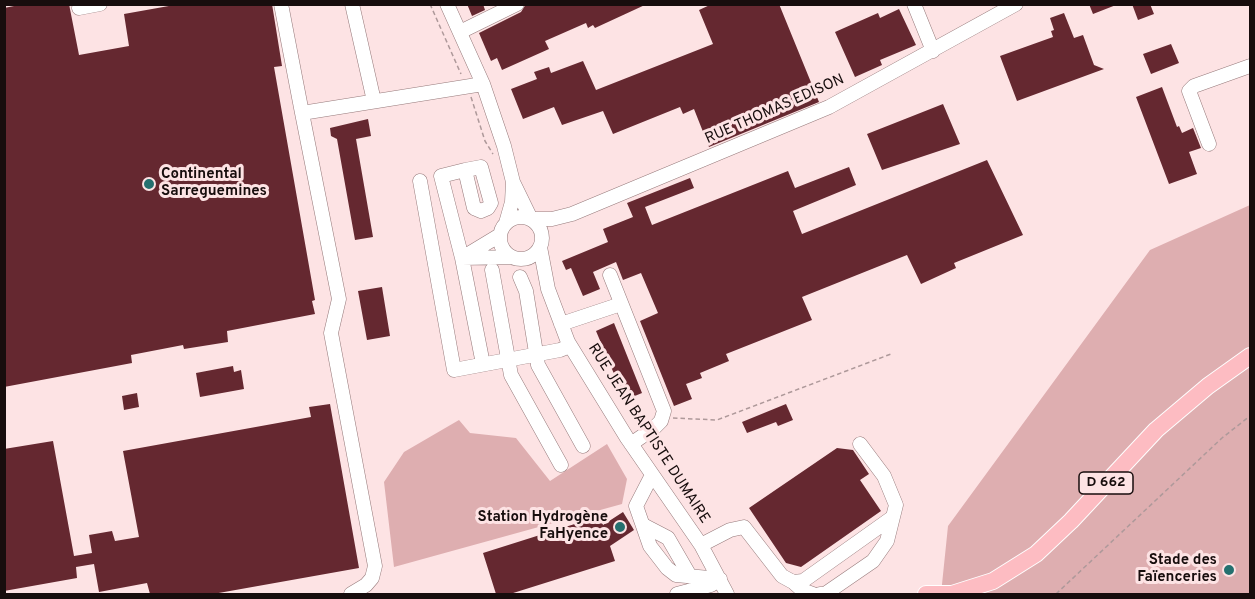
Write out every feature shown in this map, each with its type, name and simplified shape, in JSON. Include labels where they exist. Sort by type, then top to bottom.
[{"type":"main road","name":"D 662","points":[[926,594],[953,594],[993,580],[1036,554],[1071,521],[1156,430],[1208,386],[1251,356]]},
{"type":"street","points":[[79,8],[100,4]]},
{"type":"street","points":[[281,4],[339,299],[330,333],[375,566],[372,578],[366,585],[351,594]]},
{"type":"street","points":[[352,4],[374,101]]},
{"type":"street","points":[[447,4],[483,84],[504,146],[513,182],[531,219],[540,228],[542,244],[531,257],[462,258]]},
{"type":"street","points":[[460,32],[517,4]]},
{"type":"street","points":[[914,4],[933,51]]},
{"type":"street","name":"RUE THOMAS EDISON","points":[[531,219],[552,219],[572,214],[829,107],[1016,4]]},
{"type":"street","points":[[1209,144],[1189,91],[1194,86],[1251,66]]},
{"type":"street","points":[[302,113],[483,84]]},
{"type":"street","points":[[465,170],[415,182],[454,370],[536,355],[570,346]]},
{"type":"street","points":[[441,176],[462,258],[483,364]]},
{"type":"street","points":[[513,182],[512,202],[503,229],[502,248],[515,258]]},
{"type":"street","name":"RUE THOMAS EDISON","points":[[542,244],[554,228],[572,214]]},
{"type":"street","points":[[462,258],[518,217],[531,219]]},
{"type":"street","name":"RUE JEAN BAPTISTE DUMAIRE","points":[[542,244],[548,289],[570,346],[631,444],[701,545],[727,594]]},
{"type":"street","name":"RUE JEAN BAPTISTE DUMAIRE","points":[[515,258],[535,271],[548,289]]},
{"type":"street","points":[[492,270],[511,375],[561,465]]},
{"type":"street","points":[[610,275],[664,411],[661,421],[631,444]]},
{"type":"street","points":[[520,277],[526,291],[537,365],[583,447]]},
{"type":"street","points":[[561,324],[621,304]]},
{"type":"street","points":[[820,594],[825,594],[873,561],[887,541],[896,505],[884,476],[860,444]]},
{"type":"street","points":[[652,475],[636,506],[648,527],[650,546],[667,568],[676,575],[720,579]]},
{"type":"street","points":[[793,582],[803,580],[893,517]]},
{"type":"street","points":[[701,545],[730,530],[744,527],[782,576],[802,590],[813,594]]},
{"type":"street","points":[[678,594],[711,585],[720,579]]},
{"type":"path","points":[[661,421],[675,418],[717,420],[891,354]]},
{"type":"path","points":[[1056,594],[1222,438],[1251,416]]},
{"type":"shaded area","points":[[1250,205],[1250,594],[941,594],[948,526],[1150,250]]},
{"type":"shaded area","points":[[459,420],[470,433],[516,438],[550,481],[607,444],[627,479],[622,504],[394,567],[384,482],[404,452]]},
{"type":"building","name":"Continental Sarreguemines","points":[[24,4],[69,4],[79,55],[129,46],[124,14],[180,4],[272,4],[282,66],[274,67],[315,300],[312,301],[315,314],[227,331],[228,342],[184,349],[183,345],[131,355],[132,363],[4,387],[4,8]]},
{"type":"building","points":[[467,4],[483,4],[485,10],[472,16]]},
{"type":"building","points":[[526,4],[647,4],[595,28],[593,25],[588,28],[586,23],[545,41],[549,49],[502,70],[497,58],[491,61],[479,33],[521,12]]},
{"type":"building","points":[[712,4],[779,4],[819,102],[709,147],[694,109],[683,114],[680,107],[613,134],[603,111],[562,125],[554,107],[523,119],[511,89],[537,79],[534,72],[549,67],[551,73],[583,61],[596,90],[713,44],[699,10]]},
{"type":"building","points":[[1089,4],[1116,4],[1116,5],[1093,14]]},
{"type":"building","points":[[1132,4],[1150,4],[1154,14],[1138,20]]},
{"type":"building","points":[[899,9],[916,45],[880,60],[882,65],[855,77],[835,32],[878,13],[880,18]]},
{"type":"building","points":[[1064,13],[1074,38],[1083,35],[1094,65],[1104,69],[1017,101],[1000,56],[1053,37],[1051,31],[1054,30],[1050,18]]},
{"type":"building","points":[[1171,44],[1179,63],[1151,74],[1143,54]]},
{"type":"building","points":[[1162,87],[1177,127],[1179,126],[1182,133],[1193,128],[1201,148],[1189,152],[1197,174],[1169,184],[1136,97]]},
{"type":"building","points":[[943,104],[960,144],[882,170],[867,134]]},
{"type":"building","points":[[368,119],[371,136],[356,139],[373,237],[355,240],[337,139],[331,136],[330,128]]},
{"type":"building","points":[[987,160],[1023,235],[954,263],[956,268],[921,284],[907,255],[802,297],[812,320],[726,354],[729,361],[700,373],[702,378],[686,384],[692,399],[674,406],[640,321],[658,313],[641,273],[623,280],[616,262],[593,272],[600,289],[583,296],[571,268],[566,270],[562,261],[608,242],[603,229],[633,217],[627,203],[690,178],[694,188],[645,207],[652,225],[788,171],[795,188],[849,167],[856,185],[793,211],[802,234]]},
{"type":"building","points":[[382,287],[390,336],[367,340],[358,291]]},
{"type":"building","points":[[614,323],[642,393],[625,400],[596,331]]},
{"type":"building","points":[[233,366],[234,372],[241,370],[244,389],[200,397],[196,373]]},
{"type":"building","points":[[137,393],[139,407],[124,410],[122,396]]},
{"type":"building","points":[[330,404],[359,568],[213,594],[150,594],[147,583],[99,592],[94,564],[76,567],[77,578],[4,591],[4,449],[53,441],[74,556],[92,553],[89,535],[112,531],[115,541],[139,537],[123,451],[311,417],[309,407]]},
{"type":"building","points":[[786,404],[793,420],[778,426],[776,422],[747,433],[742,422]]},
{"type":"building","points":[[837,448],[853,450],[869,474],[860,480],[881,511],[801,567],[786,563],[749,508]]},
{"type":"building","points":[[623,512],[634,530],[610,546],[615,561],[510,594],[496,594],[483,553],[600,516],[603,525]]},
{"type":"place","name":"Continental Sarreguemines","points":[[149,184]]},
{"type":"place","name":"Station Hydrogène FaHyence","points":[[620,527]]},
{"type":"place","name":"Stade des Faïenceries","points":[[1229,570]]}]
